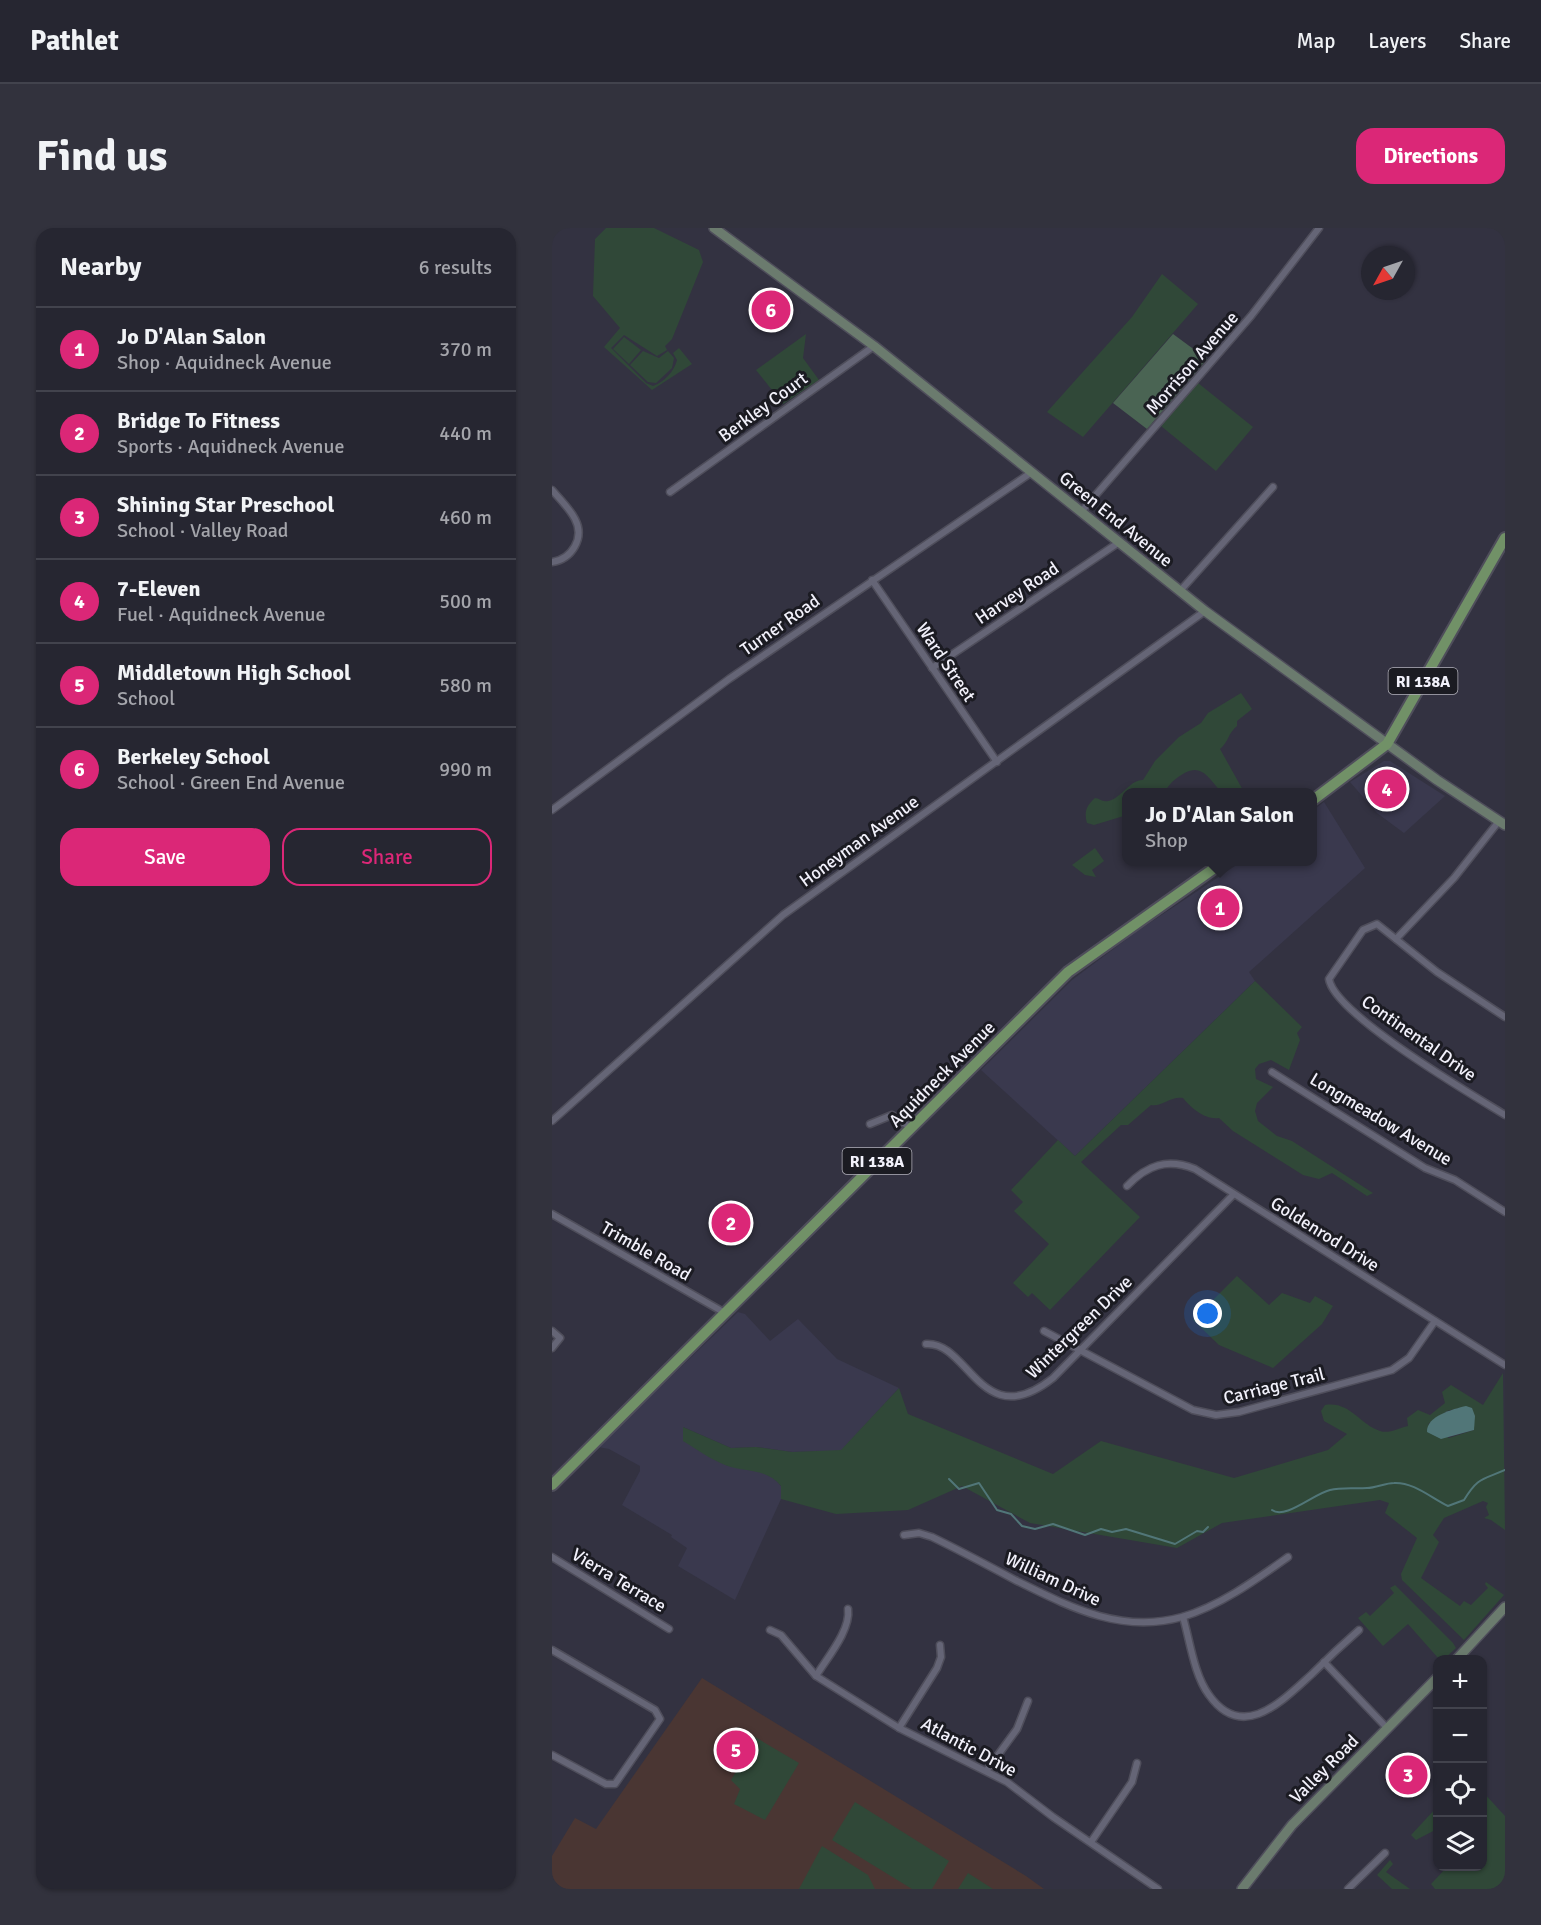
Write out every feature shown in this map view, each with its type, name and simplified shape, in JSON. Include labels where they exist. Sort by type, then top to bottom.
[{"type":"main road","name":"Green End Avenue","points":[[714,228],[874,346],[1205,611],[1386,744],[1502,821]]},
{"type":"main road","name":"RI 138A","points":[[1317,797],[1386,744],[1505,538]]},
{"type":"main road","name":"Aquidneck Avenue","points":[[552,1485],[1068,972],[1216,866]]},
{"type":"main road","points":[[1460,1655],[1505,1607]]},
{"type":"main road","name":"Valley Road","points":[[1242,1889],[1292,1825],[1433,1682]]},
{"type":"street","name":"Morrison Avenue","points":[[1081,512],[1251,316],[1319,228]]},
{"type":"street","name":"Berkley Court","points":[[670,492],[874,346]]},
{"type":"street","name":"Turner Road","points":[[552,810],[703,698],[1032,472]]},
{"type":"street","points":[[1180,591],[1273,487]]},
{"type":"street","points":[[552,490],[575,518],[578,531],[577,541],[571,553],[552,562]]},
{"type":"street","name":"Harvey Road","points":[[932,668],[1118,543]]},
{"type":"street","name":"Ward Street","points":[[872,580],[997,762]]},
{"type":"street","name":"Honeyman Avenue","points":[[552,1121],[783,915],[1205,611]]},
{"type":"street","points":[[1502,821],[1454,878],[1396,939],[1437,972],[1505,1017]]},
{"type":"street","name":"Continental Drive","points":[[1396,939],[1377,924],[1368,925],[1332,971],[1329,979],[1330,987],[1379,1033],[1505,1115]]},
{"type":"street","name":"Longmeadow Avenue","points":[[1272,1072],[1425,1168],[1455,1180],[1505,1212]]},
{"type":"street","points":[[870,1124],[892,1115],[911,1128]]},
{"type":"street","name":"Goldenrod Drive","points":[[1127,1186],[1148,1168],[1158,1164],[1178,1163],[1195,1169],[1505,1365]]},
{"type":"street","name":"Wintergreen Drive","points":[[926,1344],[938,1345],[987,1388],[1006,1395],[1030,1393],[1041,1387],[1081,1350],[1233,1195]]},
{"type":"street","name":"Trimble Road","points":[[552,1214],[725,1313]]},
{"type":"street","name":"Carriage Trail","points":[[1044,1331],[1193,1410],[1204,1414],[1228,1415],[1392,1370],[1409,1358],[1435,1320]]},
{"type":"street","points":[[552,1331],[560,1338],[552,1348]]},
{"type":"street","name":"William Drive","points":[[904,1535],[919,1533],[932,1537],[1058,1601],[1093,1616],[1146,1623],[1183,1617],[1244,1586],[1288,1557]]},
{"type":"street","name":"Vierra Terrace","points":[[552,1557],[669,1629]]},
{"type":"street","points":[[816,1676],[845,1626],[849,1616],[848,1608]]},
{"type":"street","points":[[1183,1617],[1205,1689],[1215,1702],[1234,1714],[1249,1717],[1268,1711],[1359,1630]]},
{"type":"street","name":"Atlantic Drive","points":[[770,1630],[781,1635],[816,1676],[900,1728],[987,1770],[1158,1889]]},
{"type":"street","points":[[900,1728],[937,1668],[941,1657],[940,1645]]},
{"type":"street","points":[[552,1650],[654,1710],[660,1719],[615,1784],[606,1784],[552,1755]]},
{"type":"street","points":[[1324,1662],[1388,1728]]},
{"type":"street","points":[[987,1770],[1017,1729],[1028,1701]]},
{"type":"street","points":[[1091,1842],[1132,1782],[1137,1763]]},
{"type":"street","points":[[1348,1889],[1384,1853]]},
{"type":"shaded area","points":[[606,228],[654,228],[699,250],[703,262],[672,339],[665,346],[667,350],[657,356],[624,335],[611,348],[646,383],[653,386],[665,379],[671,372],[677,360],[673,353],[679,348],[692,364],[652,390],[604,347],[620,328],[593,296],[595,239]]},
{"type":"shaded area","points":[[1162,274],[1198,304],[1083,437],[1047,412],[1132,317]]},
{"type":"shaded area","points":[[806,334],[803,358],[819,380],[783,404],[756,370]]},
{"type":"shaded area","points":[[1173,334],[1207,359],[1147,429],[1113,403]]},
{"type":"shaded area","points":[[624,337],[641,350],[629,364],[613,349]]},
{"type":"shaded area","points":[[643,351],[659,358],[668,351],[674,358],[672,368],[656,383],[648,382],[630,365]]},
{"type":"shaded area","points":[[1198,383],[1253,427],[1216,471],[1161,426]]},
{"type":"shaded area","points":[[1241,693],[1252,709],[1237,721],[1237,726],[1220,749],[1242,788],[1218,788],[1205,774],[1194,770],[1181,775],[1167,788],[1127,788],[1133,783],[1143,780],[1155,761],[1179,737],[1201,723],[1208,713]]},
{"type":"shaded area","points":[[1384,761],[1390,761],[1445,796],[1404,833],[1377,813],[1350,782]]},
{"type":"shaded area","points":[[1122,792],[1122,817],[1094,825],[1087,823],[1086,809],[1095,798],[1109,801]]},
{"type":"shaded area","points":[[1324,802],[1365,868],[1249,972],[1255,981],[1075,1156],[981,1070],[1072,980],[1136,932],[1235,866],[1317,866],[1317,807]]},
{"type":"shaded area","points":[[1095,848],[1104,861],[1092,870],[1096,877],[1085,875],[1072,865]]},
{"type":"shaded area","points":[[1255,981],[1302,1027],[1297,1033],[1300,1040],[1289,1070],[1271,1060],[1259,1064],[1255,1069],[1256,1079],[1273,1087],[1257,1103],[1255,1111],[1258,1121],[1277,1136],[1292,1141],[1373,1193],[1367,1196],[1332,1173],[1319,1179],[1303,1175],[1233,1131],[1219,1118],[1199,1113],[1183,1098],[1151,1105],[1128,1125],[1121,1125],[1081,1162],[1140,1217],[1050,1310],[1032,1293],[1028,1297],[1013,1283],[1049,1244],[1014,1211],[1023,1202],[1011,1190],[1058,1140],[1075,1156]]},
{"type":"shaded area","points":[[1237,1276],[1269,1305],[1282,1293],[1310,1303],[1315,1296],[1333,1306],[1322,1324],[1273,1368],[1219,1345],[1193,1320]]},
{"type":"shaded area","points":[[738,1312],[745,1314],[770,1341],[798,1319],[837,1359],[899,1388],[841,1451],[792,1452],[756,1447],[731,1448],[683,1427],[726,1465],[754,1469],[774,1478],[781,1486],[781,1499],[735,1600],[678,1566],[687,1548],[671,1537],[672,1535],[622,1505],[640,1471],[640,1466],[609,1449],[598,1447]]},
{"type":"shaded area","points":[[1503,1373],[1505,1530],[1484,1518],[1489,1515],[1486,1507],[1488,1503],[1483,1501],[1444,1518],[1433,1535],[1439,1542],[1421,1578],[1460,1606],[1464,1601],[1471,1605],[1488,1588],[1486,1582],[1504,1595],[1464,1640],[1402,1580],[1401,1574],[1417,1538],[1385,1513],[1389,1503],[1380,1500],[1222,1523],[1177,1548],[1030,1523],[962,1486],[908,1510],[836,1514],[781,1499],[781,1486],[775,1480],[762,1473],[725,1465],[683,1441],[683,1427],[731,1448],[756,1447],[792,1452],[841,1450],[899,1388],[908,1414],[1053,1474],[1101,1441],[1234,1478],[1328,1450],[1347,1434],[1324,1421],[1321,1411],[1325,1405],[1341,1406],[1373,1428],[1387,1432],[1408,1426],[1407,1418],[1418,1410],[1430,1415],[1445,1403],[1442,1392],[1451,1385],[1483,1405]],"holes":[[[1459,1408],[1474,1430],[1449,1438],[1428,1424],[1447,1411]]]},
{"type":"shaded area","points":[[1466,1406],[1472,1408],[1475,1416],[1474,1430],[1441,1439],[1427,1432],[1428,1426],[1435,1418],[1448,1411]]},
{"type":"shaded area","points":[[1395,1585],[1456,1648],[1448,1655],[1435,1655],[1408,1624],[1383,1646],[1358,1618],[1366,1612],[1370,1616],[1394,1593],[1390,1588]]},
{"type":"shaded area","points":[[702,1678],[1044,1889],[552,1889],[552,1856],[575,1818],[596,1829]]},
{"type":"shaded area","points":[[738,1727],[799,1763],[765,1820],[734,1804],[740,1789],[731,1780],[737,1770],[719,1759]]},
{"type":"shaded area","points":[[1487,1796],[1505,1816],[1505,1889],[1435,1889],[1431,1884],[1443,1871],[1487,1871]]},
{"type":"shaded area","points":[[855,1802],[949,1861],[932,1889],[912,1889],[832,1840]]},
{"type":"shaded area","points":[[1433,1811],[1433,1831],[1416,1840],[1411,1835]]},
{"type":"shaded area","points":[[822,1846],[868,1875],[875,1889],[799,1889]]},
{"type":"shaded area","points":[[1390,1860],[1393,1864],[1386,1872],[1410,1889],[1392,1889],[1377,1875]]},
{"type":"shaded area","points":[[968,1873],[993,1889],[958,1889]]},
{"type":"waterway","points":[[1272,1510],[1284,1512],[1330,1490],[1370,1488],[1394,1483],[1408,1485],[1448,1506],[1464,1500],[1481,1480],[1505,1470]]},
{"type":"waterway","points":[[949,1479],[959,1489],[979,1483],[997,1510],[1011,1514],[1022,1526],[1035,1529],[1053,1524],[1085,1535],[1101,1529],[1112,1532],[1126,1529],[1175,1544],[1197,1531],[1203,1532],[1208,1527]]},
{"type":"place","name":"Berkeley School","points":[[771,310]]},
{"type":"place","name":"7-Eleven","points":[[1387,789]]},
{"type":"place","name":"Jo D'Alan Salon","points":[[1220,908]]},
{"type":"place","name":"Bridge To Fitness","points":[[731,1223]]},
{"type":"place","name":"Middletown High School","points":[[736,1750]]},
{"type":"place","name":"Shining Star Preschool","points":[[1408,1775]]}]
